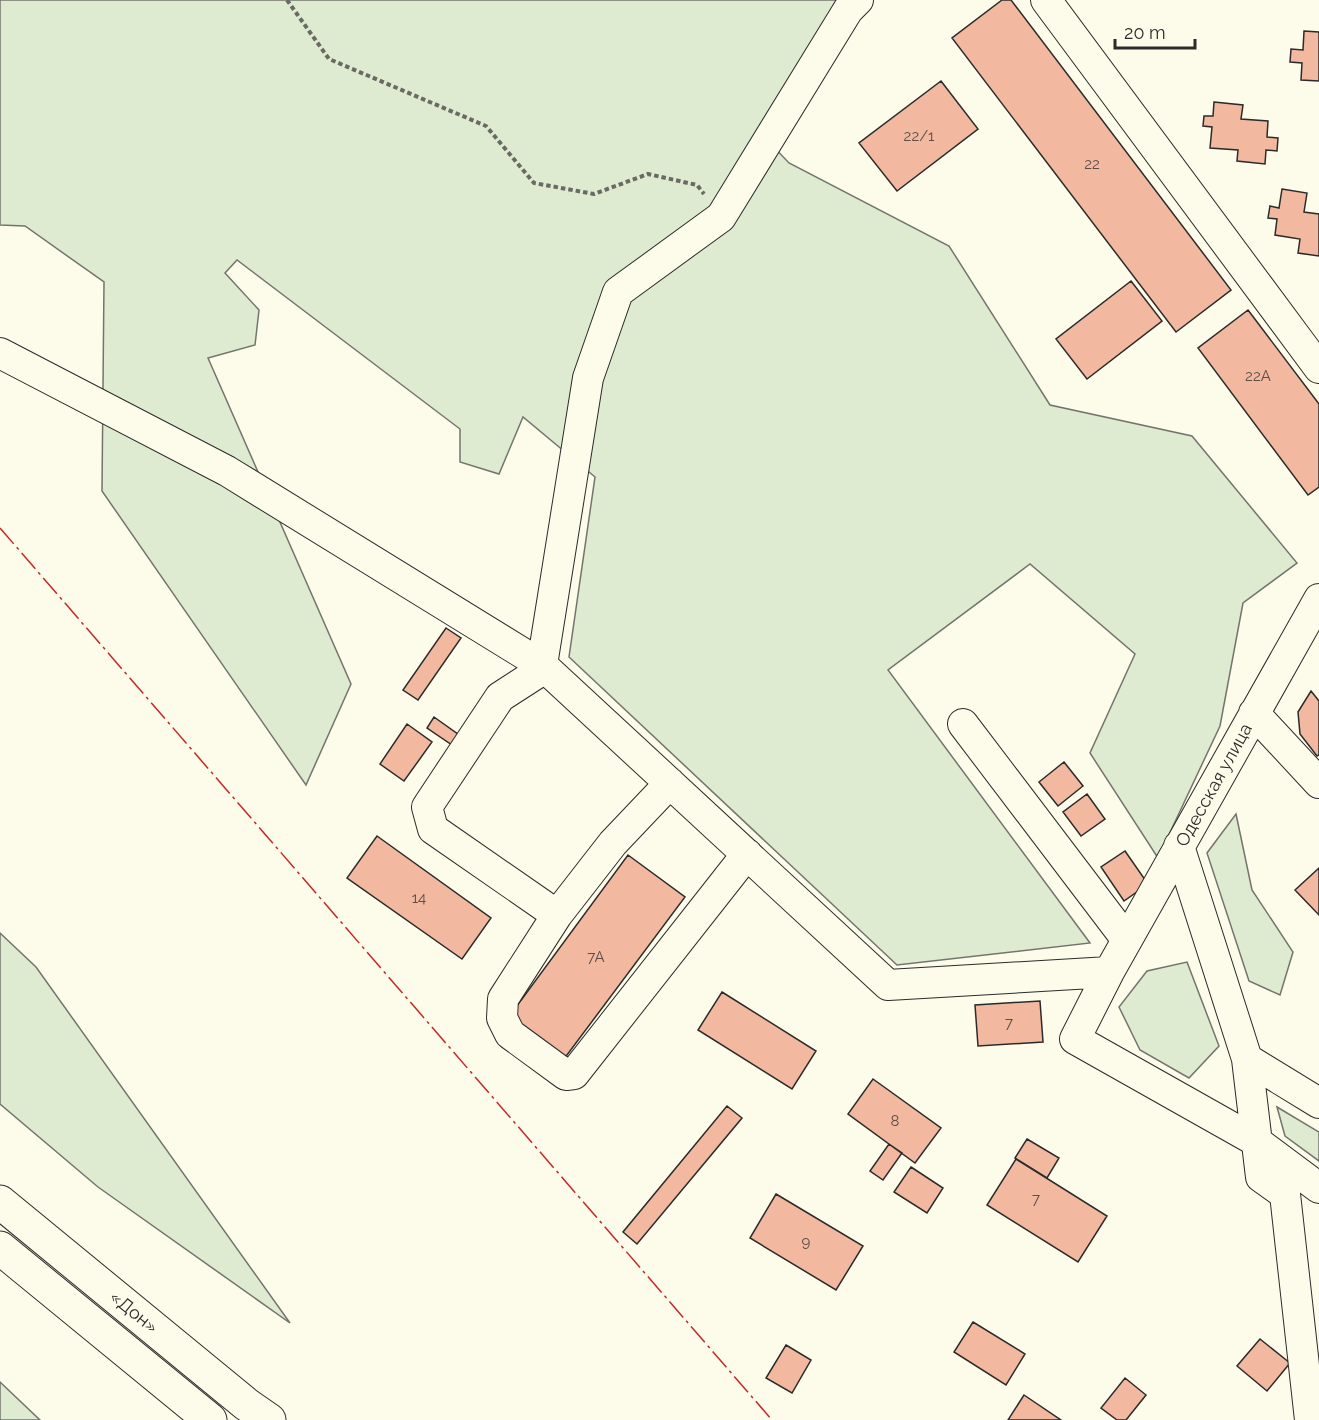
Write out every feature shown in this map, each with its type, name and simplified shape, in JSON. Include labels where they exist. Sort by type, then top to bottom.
[{"type":"highway","name":"«Дон»","points":[[0,1202],[228,1390],[269,1420]]},
{"type":"highway","name":"«Дон»","points":[[0,1248],[210,1420]]},
{"type":"street","points":[[557,915],[433,829],[427,807],[500,697],[543,666],[588,378],[618,292],[721,217],[848,10],[858,0]]},
{"type":"street","points":[[1046,0],[1319,368]]},
{"type":"street","points":[[0,352],[227,471],[543,666],[888,985],[1109,972]]},
{"type":"street","name":"Одесская улица","points":[[1256,1140],[1075,1039],[1109,972],[1319,599]]},
{"type":"street","points":[[1254,713],[1319,783]]},
{"type":"street","points":[[963,724],[1127,940]]},
{"type":"street","points":[[670,783],[613,843],[557,915],[503,999],[502,1018],[510,1034],[566,1075],[574,1074],[747,854]]},
{"type":"street","points":[[1179,846],[1247,1059],[1261,1177],[1285,1194],[1310,1420]]},
{"type":"street","points":[[1247,1059],[1319,1103]]},
{"type":"street","points":[[1256,1140],[1319,1188]]},
{"type":"path","points":[[287,0],[329,59],[486,126],[534,183],[594,194],[648,174],[697,184],[721,217]]},
{"type":"green space","points":[[0,0],[851,0],[768,141],[789,163],[949,246],[1050,405],[1192,436],[1297,563],[1243,603],[1220,726],[1158,858],[1090,753],[1135,654],[1030,564],[888,670],[1090,943],[897,965],[569,657],[595,477],[523,417],[499,474],[460,462],[460,429],[237,260],[225,273],[259,310],[255,345],[208,358],[351,684],[306,785],[102,491],[104,282],[25,226],[0,225]]},
{"type":"green space","points":[[1236,814],[1252,890],[1293,952],[1280,995],[1249,981],[1207,853]]},
{"type":"green space","points":[[0,933],[36,967],[290,1323],[98,1187],[0,1104]]},
{"type":"green space","points":[[1187,962],[1219,1046],[1189,1078],[1140,1050],[1119,1007],[1147,971]]},
{"type":"green space","points":[[1277,1107],[1319,1132],[1319,1161],[1285,1136]]},
{"type":"green space","points":[[0,1382],[40,1420],[0,1420]]},
{"type":"building","points":[[1002,0],[1011,0],[1231,290],[1176,332],[952,38]]},
{"type":"building","points":[[1304,31],[1319,32],[1319,81],[1301,80],[1302,63],[1290,62],[1291,49],[1303,50]]},
{"type":"building","points":[[941,81],[978,129],[897,191],[859,143]]},
{"type":"building","points":[[1214,102],[1243,105],[1241,119],[1268,121],[1267,137],[1278,138],[1277,151],[1266,150],[1265,164],[1237,161],[1238,150],[1210,148],[1212,127],[1203,126],[1204,116],[1213,116]]},
{"type":"building","points":[[1282,189],[1307,193],[1304,212],[1319,214],[1319,256],[1298,253],[1300,239],[1275,235],[1277,219],[1268,218],[1270,206],[1279,208]]},
{"type":"building","points":[[1131,281],[1162,321],[1087,379],[1056,339]]},
{"type":"building","points":[[1248,310],[1319,404],[1319,487],[1308,495],[1198,348]]},
{"type":"building","points":[[446,628],[461,638],[418,700],[403,690]]},
{"type":"building","points":[[1311,691],[1319,701],[1319,755],[1317,756],[1300,734],[1298,712]]},
{"type":"building","points":[[434,717],[462,737],[455,747],[427,728]]},
{"type":"building","points":[[407,724],[432,742],[404,781],[380,764]]},
{"type":"building","points":[[1064,762],[1083,786],[1058,806],[1039,782]]},
{"type":"building","points":[[1087,794],[1105,819],[1081,836],[1063,812]]},
{"type":"building","points":[[377,836],[491,918],[462,959],[347,878]]},
{"type":"building","points":[[1125,851],[1148,884],[1124,901],[1101,867]]},
{"type":"building","points":[[628,855],[685,897],[564,1059],[508,1018]]},
{"type":"building","points":[[1319,868],[1319,915],[1295,890]]},
{"type":"building","points":[[722,992],[816,1051],[792,1089],[698,1030]]},
{"type":"building","points":[[1040,1001],[1043,1042],[978,1046],[975,1005]]},
{"type":"building","points":[[873,1079],[941,1128],[915,1163],[848,1114]]},
{"type":"building","points":[[727,1106],[742,1118],[637,1244],[623,1232]]},
{"type":"building","points":[[1027,1139],[1059,1158],[1047,1178],[1015,1158]]},
{"type":"building","points":[[889,1144],[902,1153],[883,1180],[870,1171]]},
{"type":"building","points":[[1016,1159],[1107,1216],[1078,1262],[987,1205]]},
{"type":"building","points":[[911,1167],[943,1188],[927,1213],[894,1192]]},
{"type":"building","points":[[776,1194],[863,1246],[836,1290],[750,1238]]},
{"type":"building","points":[[973,1322],[1025,1354],[1006,1385],[954,1352]]},
{"type":"building","points":[[1260,1339],[1290,1363],[1267,1391],[1237,1366]]},
{"type":"building","points":[[786,1345],[811,1360],[792,1393],[766,1378]]},
{"type":"building","points":[[1125,1378],[1146,1395],[1126,1420],[1117,1420],[1101,1408]]},
{"type":"building","points":[[1024,1395],[1061,1420],[1008,1420]]},
{"type":"power","points":[[0,528],[772,1420]]}]
